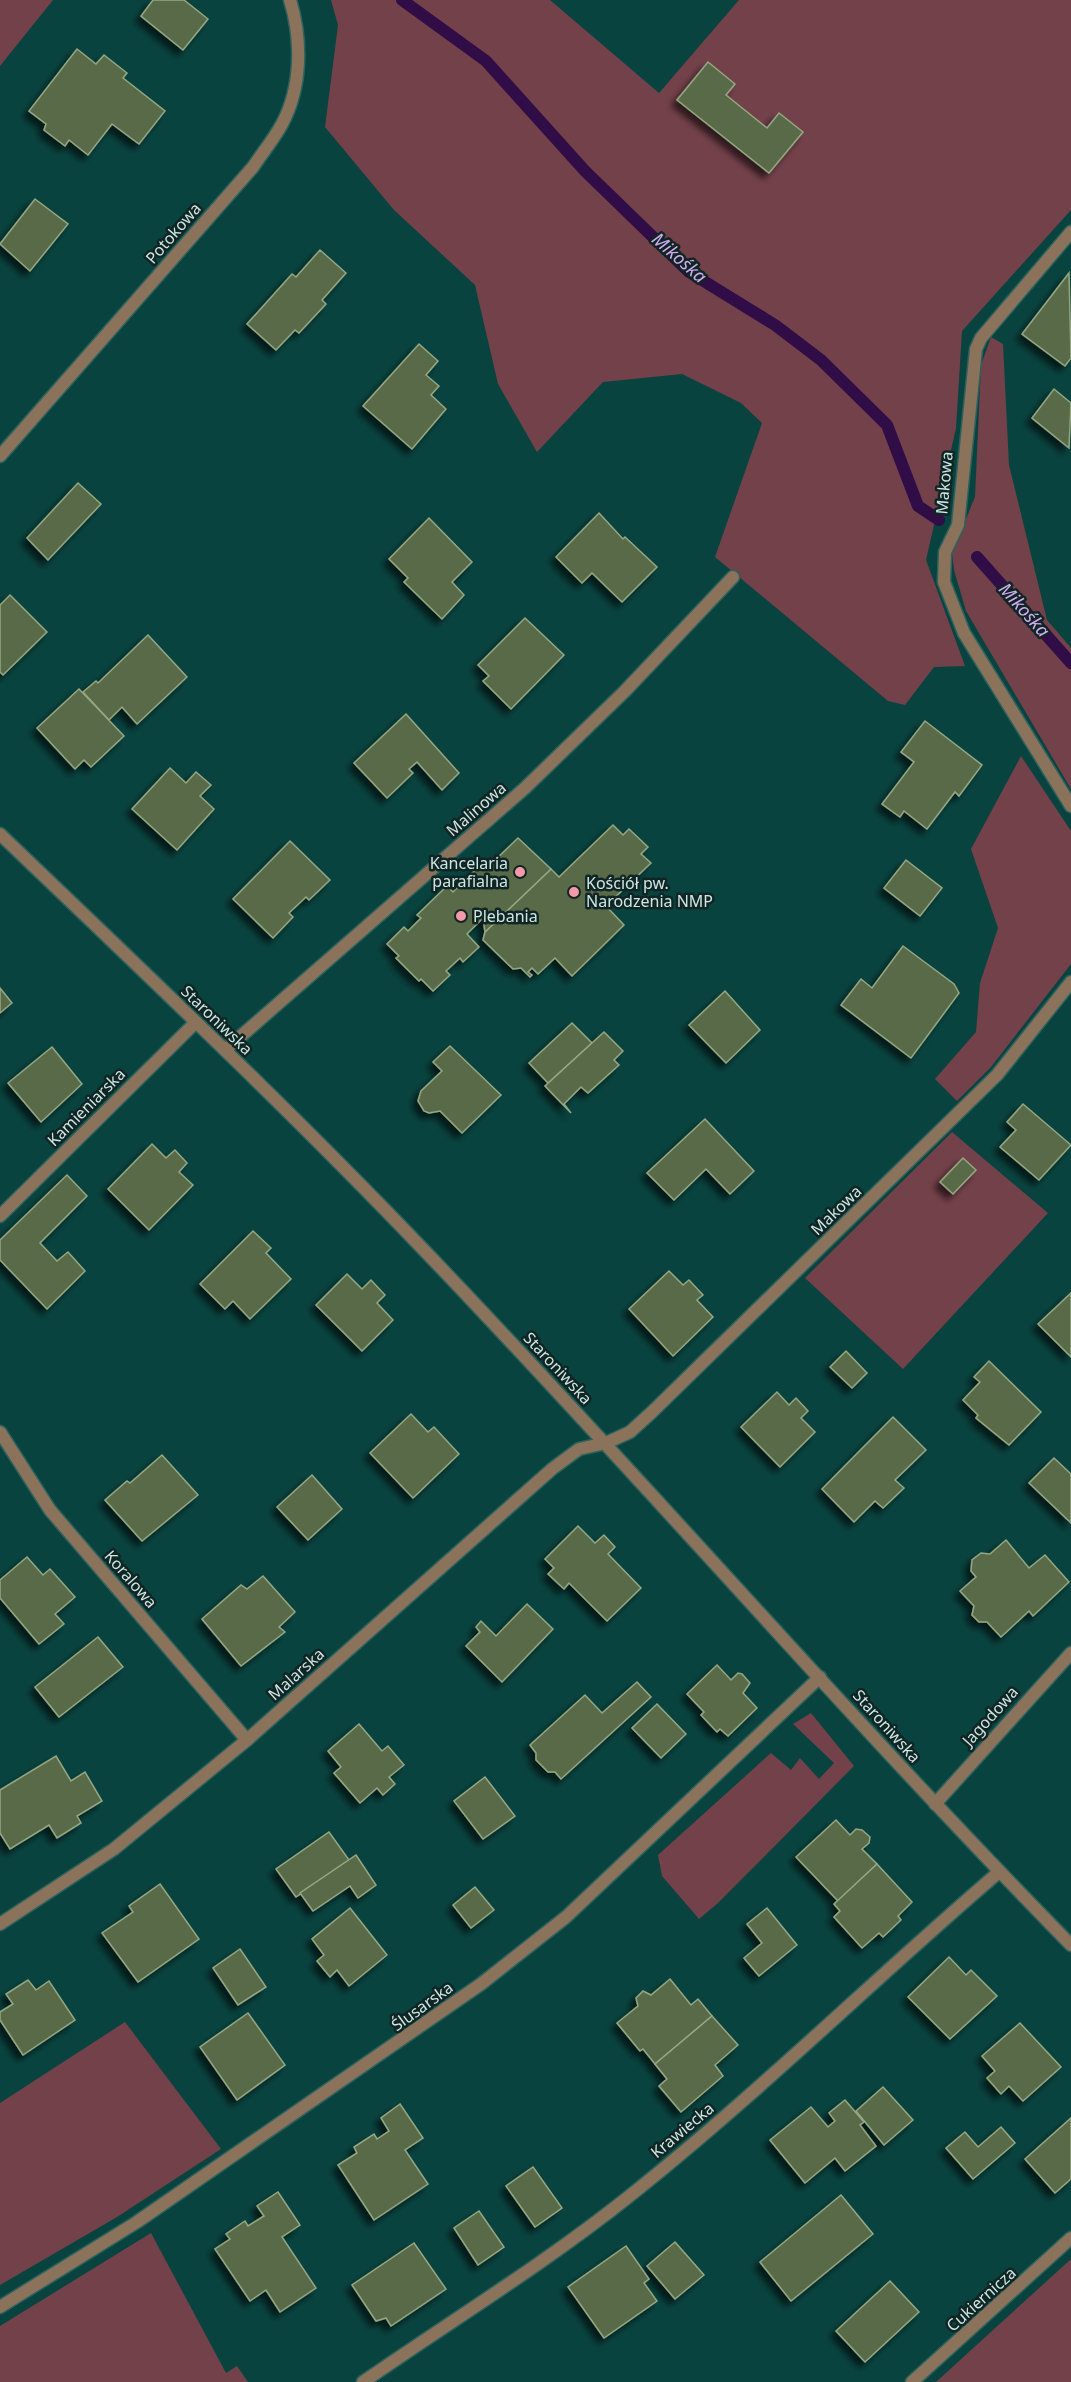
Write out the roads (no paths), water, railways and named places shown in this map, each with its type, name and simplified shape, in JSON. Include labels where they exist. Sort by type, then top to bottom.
[{"type":"street","name":"Potokowa","points":[[0,456],[253,166],[283,122],[298,73],[297,22],[290,0]]},
{"type":"street","name":"Makowa","points":[[1071,232],[981,338],[976,349],[958,525],[945,552],[944,582],[964,633],[1071,806]]},
{"type":"street","name":"Malinowa","points":[[225,1050],[525,788],[625,691],[733,577]]},
{"type":"street","name":"Staroniwska","points":[[0,834],[225,1050],[422,1247],[606,1443],[935,1804],[1071,1945]]},
{"type":"street","name":"Makowa","points":[[606,1443],[630,1431],[652,1412],[997,1075],[1071,982]]},
{"type":"street","name":"Kamieniarska","points":[[0,1216],[196,1022]]},
{"type":"street","name":"Koralowa","points":[[0,1432],[50,1510],[247,1740]]},
{"type":"street","name":"Malarska","points":[[0,1923],[114,1849],[247,1740],[552,1468],[579,1449],[606,1443]]},
{"type":"street","name":"Jagodowa","points":[[935,1804],[1071,1653]]},
{"type":"street","name":"Ślusarska","points":[[0,2307],[137,2222],[481,1984],[566,1917],[820,1677]]},
{"type":"street","name":"Krawiecka","points":[[363,2382],[588,2228],[629,2197],[796,2054],[999,1872]]},
{"type":"street","name":"Cukiernicza","points":[[912,2382],[1071,2238]]},
{"type":"waterway","name":"Mikośka","points":[[402,0],[486,61],[585,171],[689,272],[775,325],[821,360],[887,425],[918,506],[939,520]]},
{"type":"waterway","name":"Mikośka","points":[[977,557],[1071,663]]},
{"type":"place","name":"Kancelaria parafialna","points":[[520,872]]},
{"type":"place","name":"Kościół pw. Narodzenia NMP","points":[[574,892]]},
{"type":"place","name":"Plebania","points":[[461,916]]}]
